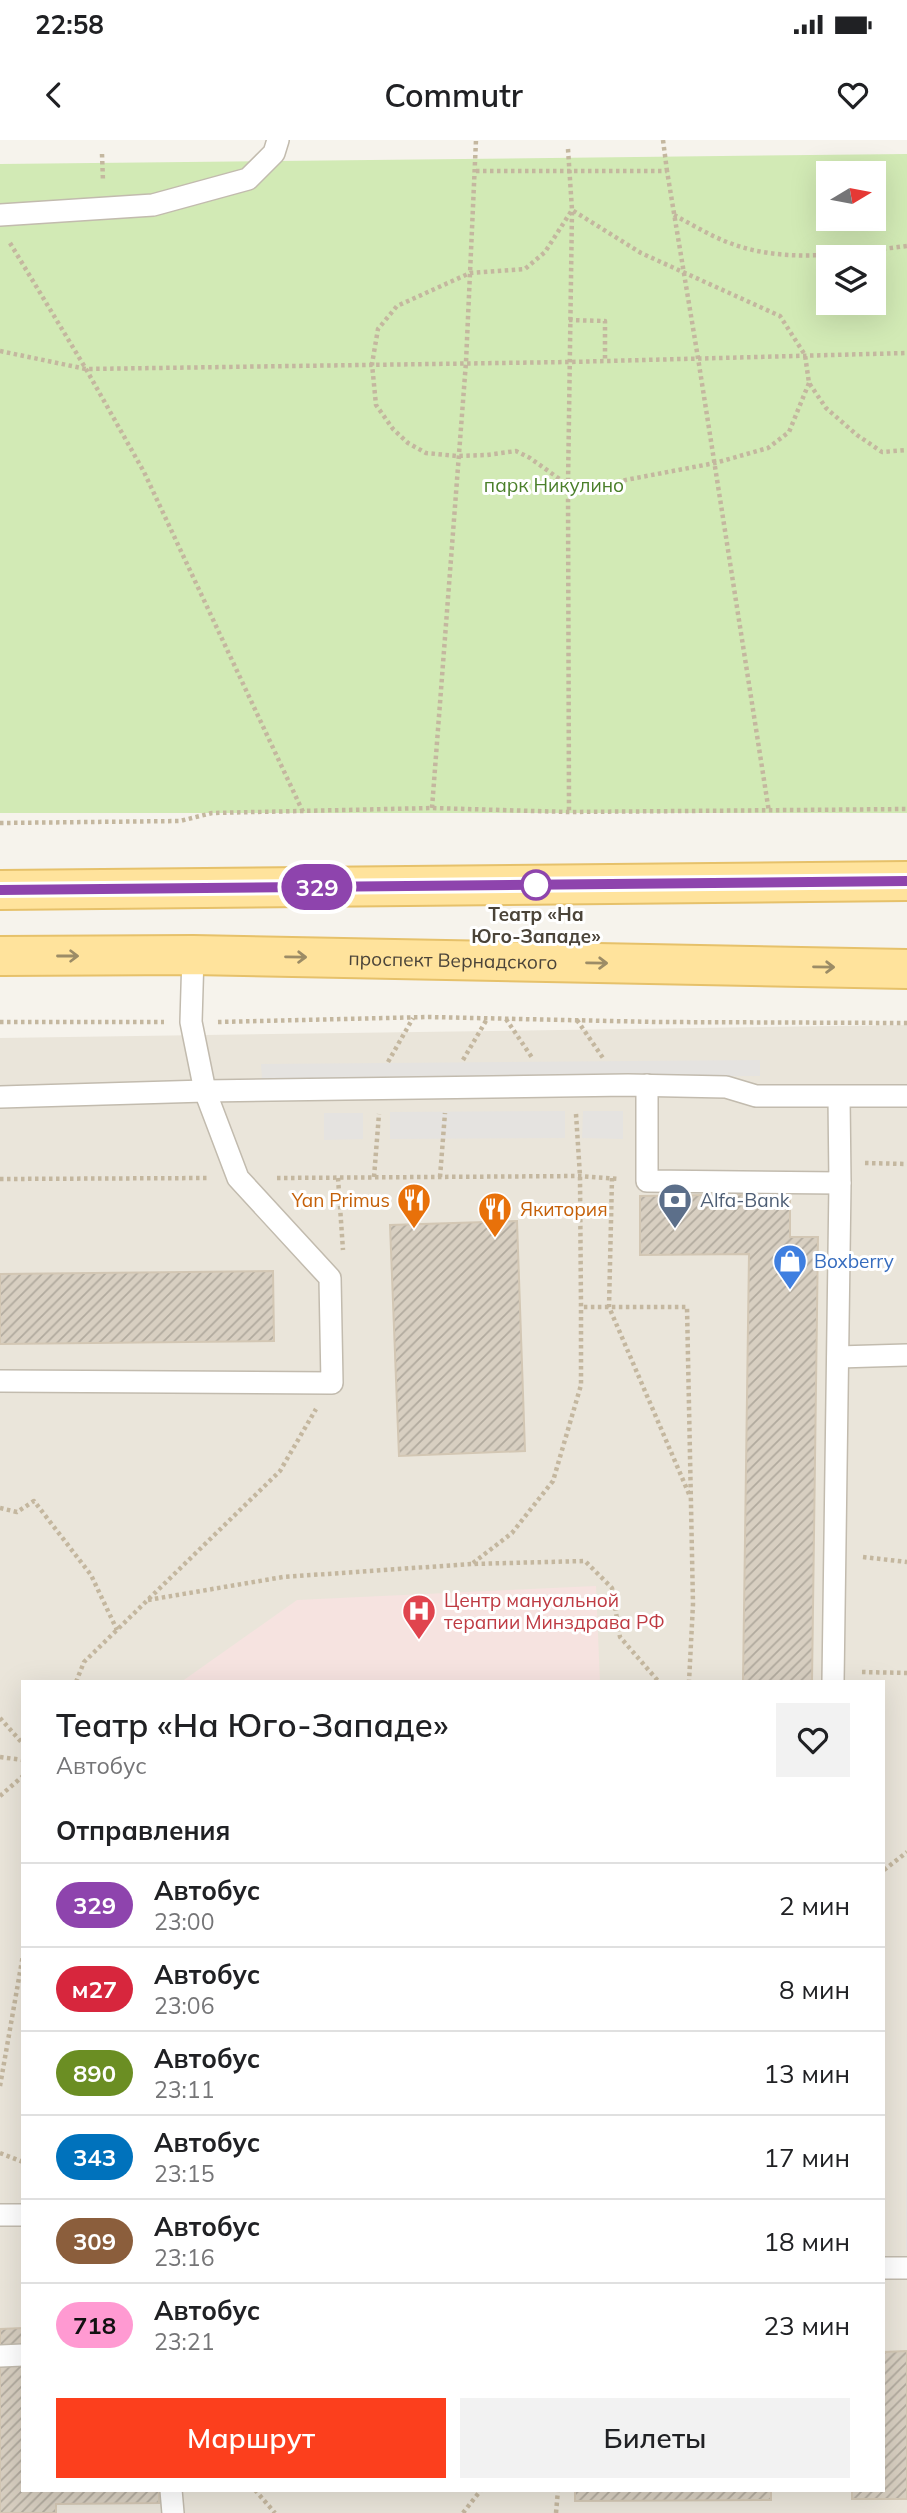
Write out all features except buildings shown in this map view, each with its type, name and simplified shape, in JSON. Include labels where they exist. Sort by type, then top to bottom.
[{"type":"main road","points":[[0,890],[907,881]]},
{"type":"main road","name":"проспект Вернадского","points":[[0,956],[193,955],[907,969]]},
{"type":"lane","points":[[0,215],[153,205],[248,179],[274,153],[278,140]]},
{"type":"lane","points":[[0,1381],[332,1383],[330,1278],[238,1178],[205,1091],[191,1023],[193,955]]},
{"type":"lane","points":[[0,1097],[620,1085],[726,1087],[756,1096],[907,1096]]},
{"type":"lane","points":[[647,1085],[647,1181],[840,1173]]},
{"type":"lane","points":[[833,1676],[839,1097]]},
{"type":"lane","points":[[838,1357],[907,1355]]},
{"type":"lane","points":[[0,2215],[21,2215]]},
{"type":"lane","points":[[885,2269],[907,2268]]},
{"type":"lane","points":[[0,2356],[21,2355]]},
{"type":"lane","points":[[171,2492],[173,2513]]},
{"type":"path","points":[[432,808],[466,362],[476,140]]},
{"type":"path","points":[[663,140],[769,812]]},
{"type":"path","points":[[568,149],[572,210],[568,485],[569,812]]},
{"type":"path","points":[[476,172],[667,171]]},
{"type":"path","points":[[572,210],[641,253],[780,316],[805,355],[809,383],[826,408],[882,452],[907,450]]},
{"type":"path","points":[[572,210],[545,252],[525,269],[470,274],[397,306],[378,329],[372,364],[376,405],[393,429],[408,443],[426,453],[457,456],[516,451],[568,485],[615,482],[715,463],[768,448],[789,432],[809,383]]},
{"type":"path","points":[[673,215],[727,242],[786,256],[823,256],[907,246]]},
{"type":"path","points":[[7,239],[86,369],[144,472],[303,812]]},
{"type":"path","points":[[569,320],[605,321],[605,361]]},
{"type":"path","points":[[0,351],[86,369],[569,362],[907,353]]},
{"type":"path","points":[[0,823],[180,821],[212,813],[432,808],[569,812],[907,809]]},
{"type":"path","points":[[374,1177],[376,1089],[414,1018]]},
{"type":"path","points":[[0,1022],[191,1023],[488,1018],[907,1023]]},
{"type":"path","points":[[440,1177],[446,1088],[488,1018]]},
{"type":"path","points":[[506,1019],[551,1086]]},
{"type":"path","points":[[577,1020],[620,1085]]},
{"type":"path","points":[[471,1564],[512,1533],[553,1481],[581,1385],[580,1176],[574,1086]]},
{"type":"path","points":[[840,1173],[907,1164]]},
{"type":"path","points":[[0,1178],[580,1176],[647,1181]]},
{"type":"path","points":[[338,1178],[344,1261]]},
{"type":"path","points":[[612,1178],[609,1307],[690,1497]]},
{"type":"path","points":[[581,1307],[687,1307],[692,1604],[689,1680]]},
{"type":"path","points":[[77,1680],[85,1662],[280,1471],[332,1383]]},
{"type":"path","points":[[0,1508],[17,1512],[34,1501],[91,1575],[117,1630]]},
{"type":"path","points":[[835,1553],[907,1562]]},
{"type":"path","points":[[147,1600],[283,1577],[471,1564],[585,1560],[612,1588],[620,1637],[657,1680]]},
{"type":"path","points":[[833,1676],[907,1673]]},
{"type":"path","points":[[0,1718],[21,1742]]},
{"type":"path","points":[[0,1757],[21,1760]]},
{"type":"path","points":[[0,1796],[21,1778]]},
{"type":"path","points":[[885,1869],[907,1852]]},
{"type":"path","points":[[0,2086],[21,1965]]},
{"type":"path","points":[[0,2153],[21,2161]]},
{"type":"path","points":[[257,2492],[275,2513]]},
{"type":"path","points":[[463,2513],[479,2492]]},
{"type":"path","points":[[556,2513],[558,2492]]},
{"type":"shaded area","points":[[907,1025],[907,2513],[0,2513],[0,1038]]},
{"type":"shaded area","points":[[760,1060],[760,1076],[262,1079],[261,1064]]},
{"type":"shaded area","points":[[565,1111],[565,1138],[390,1139],[390,1112]]},
{"type":"shaded area","points":[[583,1111],[623,1111],[623,1139],[582,1138]]},
{"type":"shaded area","points":[[324,1113],[363,1113],[363,1139],[324,1140]]},
{"type":"shaded area","name":"Центр мануальной терапии Минздрава РФ","points":[[596,1586],[600,1680],[184,1680],[297,1600]]},
{"type":"shaded area","points":[[907,1949],[907,2250],[906,2250]]},
{"type":"green space","name":"парк Никулино","points":[[907,154],[907,813],[0,813],[0,164]]},
{"type":"bus line","name":"329","points":[[0,890],[907,881]]},
{"type":"place","name":"Театр «На Юго-Западе»","points":[[536,885]]},
{"type":"place","name":"Yan Primus","points":[[414,1230]]},
{"type":"place","name":"Alfa-Bank","points":[[675,1230]]},
{"type":"place","name":"Якитория","points":[[495,1239]]},
{"type":"place","name":"Boxberry","points":[[790,1291]]},
{"type":"place","name":"Центр мануальной терапии Минздрава РФ","points":[[419,1641]]}]
